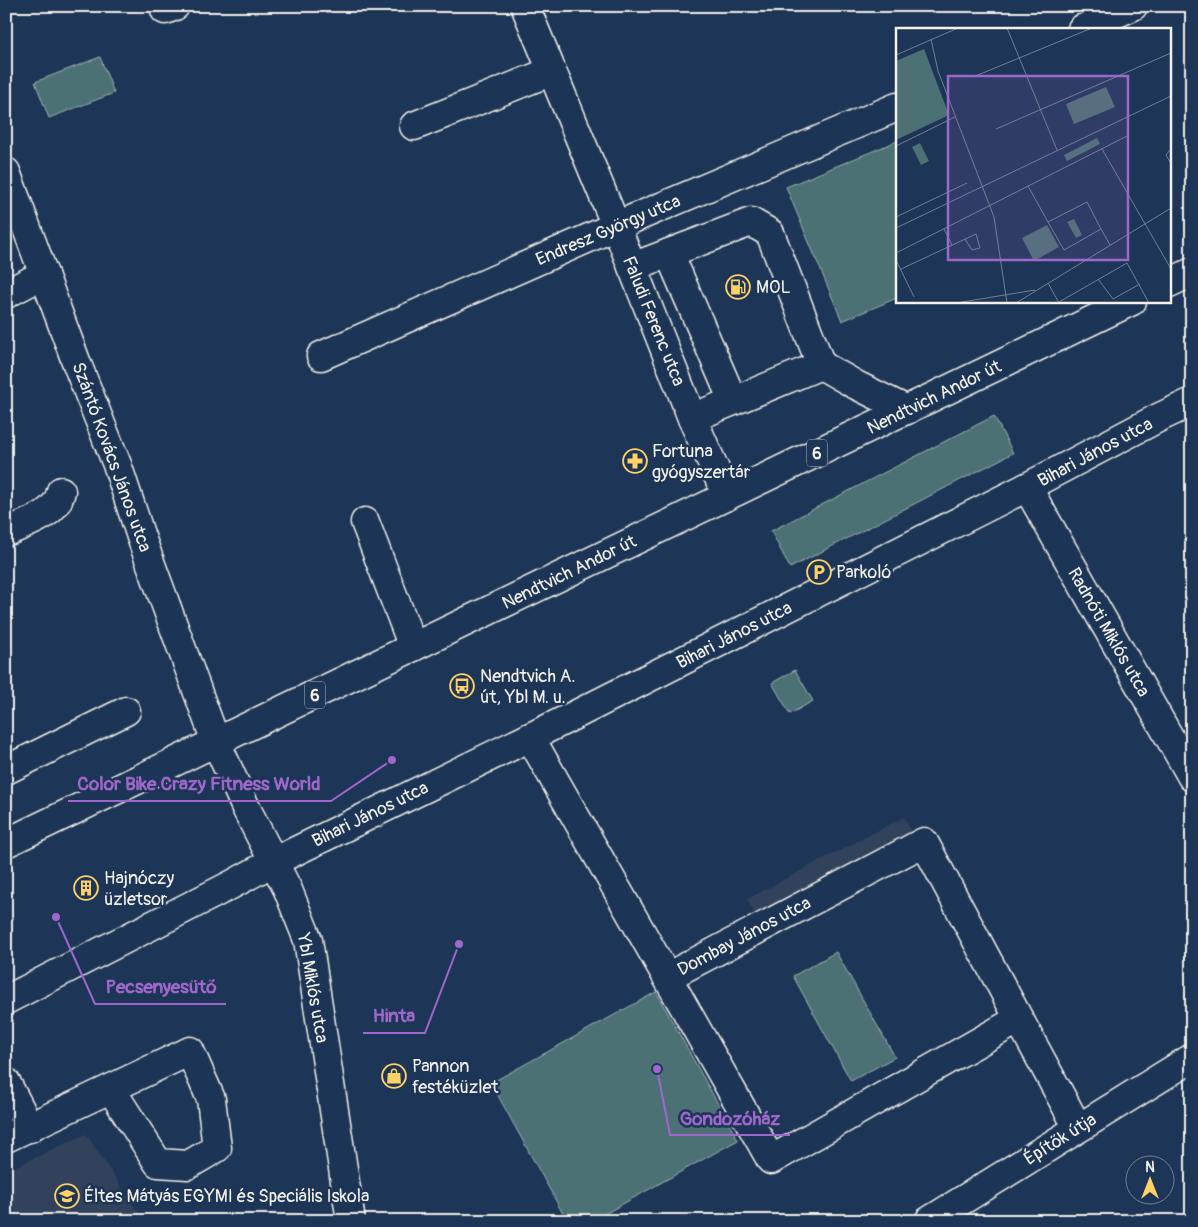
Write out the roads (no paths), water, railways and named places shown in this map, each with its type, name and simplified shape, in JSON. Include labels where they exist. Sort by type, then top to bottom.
[{"type":"street","name":"Faludi Ferenc utca","points":[[525,6],[616,226],[692,418],[727,496]]},
{"type":"street","points":[[1084,28],[1133,6]]},
{"type":"street","points":[[414,126],[552,71]]},
{"type":"street","name":"Endresz György utca","points":[[321,356],[616,226],[896,107]]},
{"type":"street","name":"Szántó Kovács János utca","points":[[6,172],[118,467],[141,537],[216,742]]},
{"type":"street","points":[[632,267],[751,222],[770,233],[821,365],[907,410]]},
{"type":"street","points":[[669,253],[733,401]]},
{"type":"street","points":[[1170,283],[1192,272]]},
{"type":"street","points":[[6,294],[44,274]]},
{"type":"street","name":"Nendtvich Andor út","points":[[6,843],[1130,302]]},
{"type":"street","points":[[692,418],[821,365]]},
{"type":"street","name":"Bihari János utca","points":[[6,1000],[222,890],[272,862],[530,737],[1027,488],[1158,418],[1192,402]]},
{"type":"street","name":"Radnóti Miklós utca","points":[[1027,488],[1192,777]]},
{"type":"street","points":[[6,532],[41,516],[55,507],[60,500],[61,491]]},
{"type":"street","points":[[365,522],[413,647]]},
{"type":"street","points":[[6,770],[126,711]]},
{"type":"street","points":[[530,737],[666,977]]},
{"type":"street","name":"Ybl Miklós utca","points":[[216,742],[272,862],[288,890],[308,940],[351,1221]]},
{"type":"street","name":"Dombay János utca","points":[[1019,1018],[771,1160],[666,977],[924,842],[1019,1018],[1078,1128]]},
{"type":"street","name":"Építők útja","points":[[929,1221],[1192,1058]]},
{"type":"street","points":[[6,1082],[18,1133],[111,1089]]},
{"type":"place","name":"MOL","points":[[738,287]]},
{"type":"place","name":"Fortuna gyógyszertár","points":[[635,461]]},
{"type":"place","name":"Parkoló","points":[[819,572]]},
{"type":"place","name":"Nendtvich A. út, Ybl M. u.","points":[[462,686]]},
{"type":"place","name":"Color Bike Crazy Fitness World","points":[[392,760]]},
{"type":"place","name":"Hajnóczy üzletsor","points":[[86,888]]},
{"type":"place","name":"Pecsenyesütő","points":[[56,917]]},
{"type":"place","name":"Hinta","points":[[459,944]]},
{"type":"place","name":"Gondozóház","points":[[657,1069]]},
{"type":"place","name":"Pannon festéküzlet","points":[[394,1076]]},
{"type":"place","name":"Éltes Mátyás EGYMI és Speciális Iskola","points":[[67,1196]]}]
